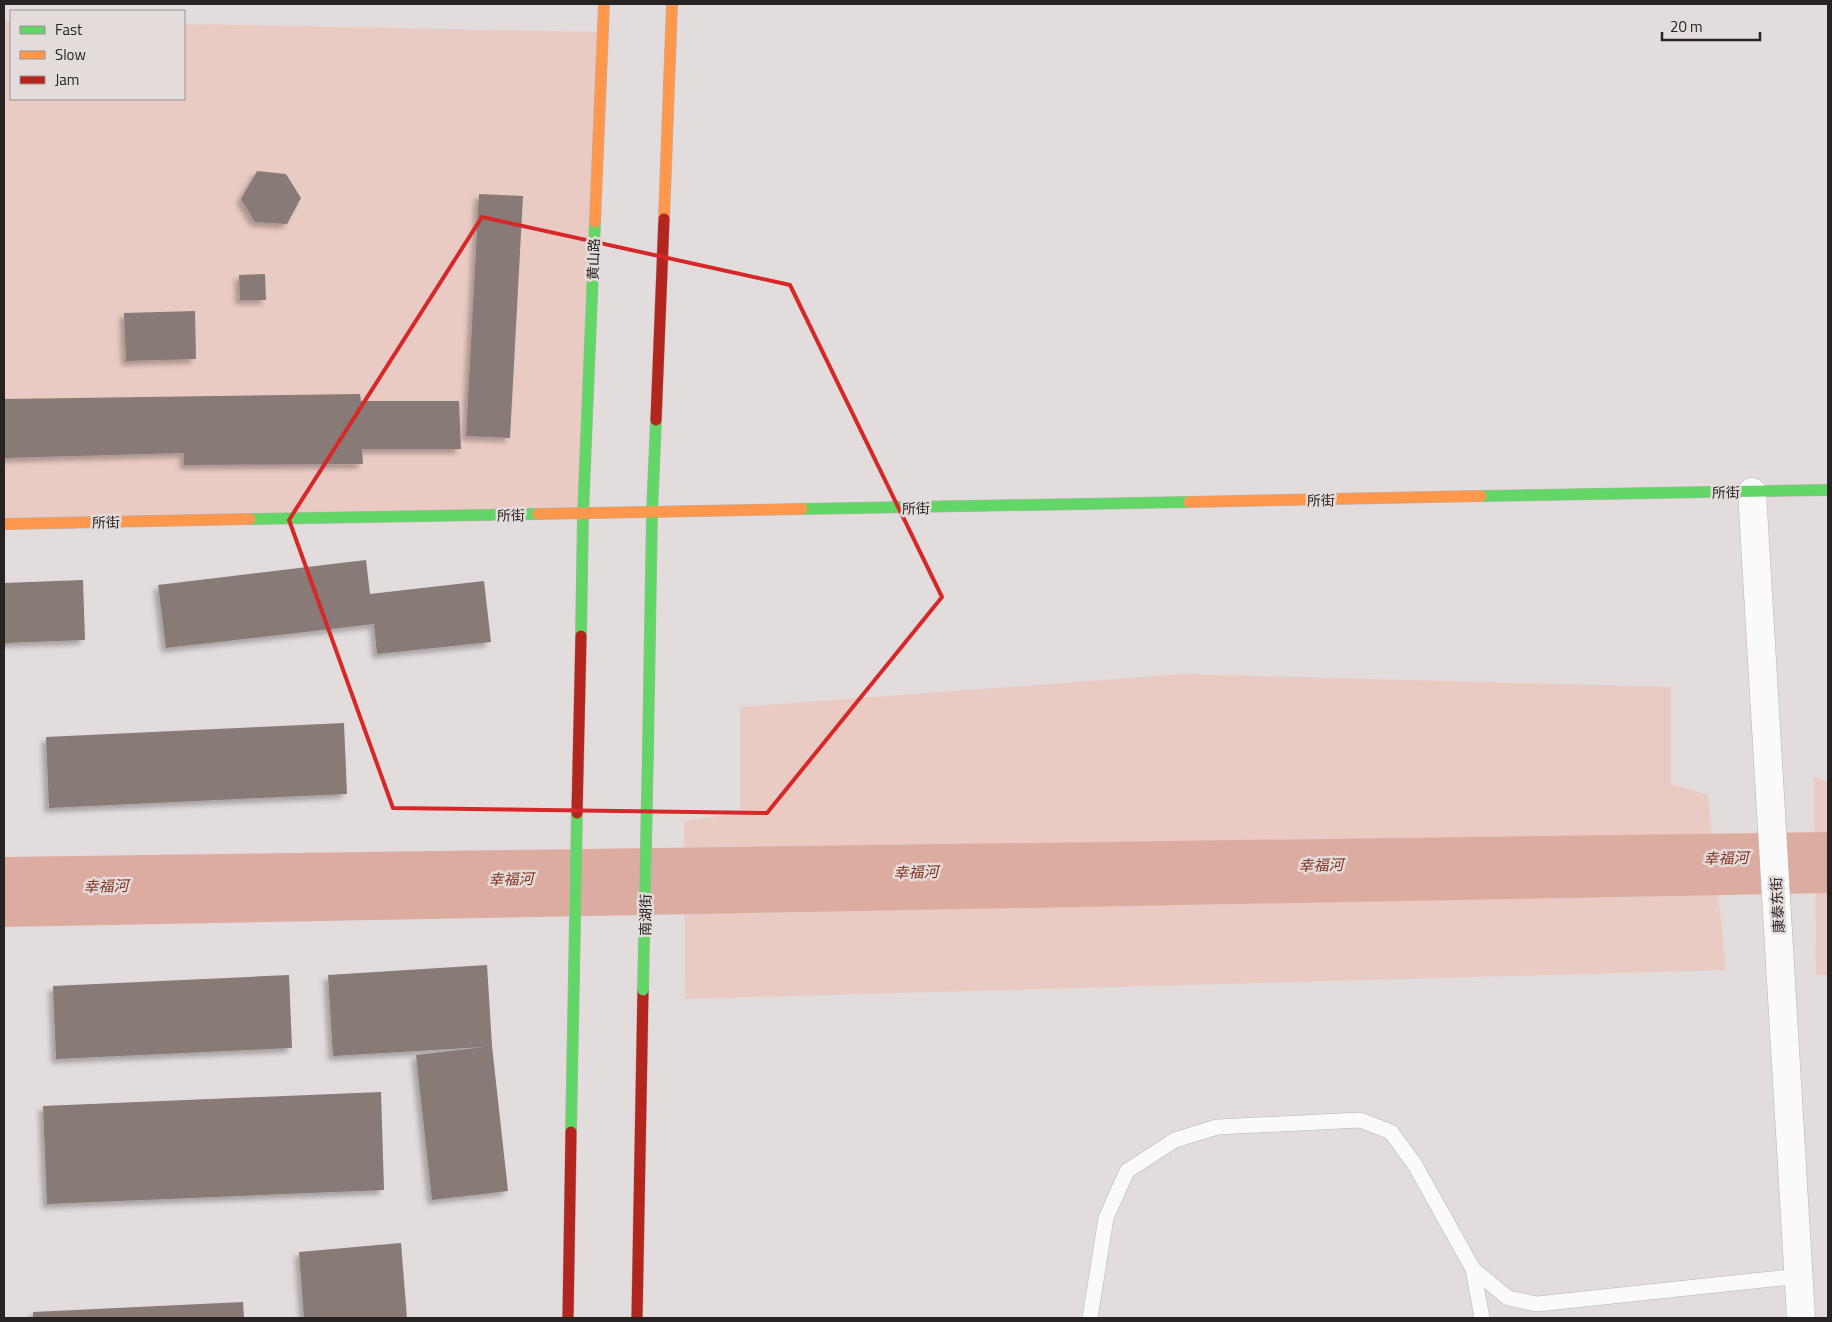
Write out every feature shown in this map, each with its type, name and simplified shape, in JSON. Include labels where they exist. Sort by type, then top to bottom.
[{"type":"main road","name":"黄山路","points":[[583,514],[604,4]]},
{"type":"main road","points":[[652,513],[672,4]]},
{"type":"main road","name":"所街","points":[[4,524],[1828,490]]},
{"type":"main road","name":"南湖街","points":[[637,1318],[652,513]]},
{"type":"main road","points":[[568,1318],[583,514]]},
{"type":"street","name":"康泰东街","points":[[1752,492],[1802,1318]]},
{"type":"lane","points":[[1090,1318],[1106,1218],[1127,1171],[1175,1140],[1218,1127],[1360,1120],[1391,1132],[1415,1165],[1473,1269],[1482,1318]]},
{"type":"lane","points":[[1473,1269],[1508,1298],[1537,1304],[1800,1276]]},
{"type":"highlighted area","points":[[482,217],[790,285],[942,597],[767,813],[393,808],[289,520]]},
{"type":"shaded area","points":[[4,21],[10,21],[10,100],[185,100],[185,24],[603,32],[583,514],[4,530]]},
{"type":"shaded area","points":[[1182,674],[1671,687],[1671,784],[1708,795],[1726,970],[685,999],[684,821],[740,813],[740,707]]},
{"type":"shaded area","points":[[1814,777],[1828,782],[1828,975],[1816,975]]},
{"type":"water","name":"幸福河","points":[[1828,832],[1828,893],[4,927],[4,857]]},
{"type":"building","points":[[257,171],[286,174],[301,198],[287,224],[255,222],[241,199]]},
{"type":"building","points":[[479,194],[523,196],[510,438],[466,436]]},
{"type":"building","points":[[265,274],[266,300],[240,300],[239,275]]},
{"type":"building","points":[[195,311],[196,359],[126,361],[124,313]]},
{"type":"building","points":[[360,394],[361,401],[459,401],[461,449],[362,449],[363,464],[184,465],[184,453],[4,458],[4,399]]},
{"type":"building","points":[[366,560],[370,594],[484,581],[491,642],[377,654],[374,624],[166,648],[158,585]]},
{"type":"building","points":[[83,580],[85,640],[4,643],[4,583]]},
{"type":"building","points":[[344,723],[347,794],[49,808],[46,737]]},
{"type":"building","points":[[487,965],[492,1046],[508,1191],[432,1200],[416,1055],[484,1047],[333,1056],[328,975]]},
{"type":"building","points":[[289,975],[292,1048],[56,1059],[53,986]]},
{"type":"building","points":[[381,1092],[384,1190],[47,1204],[43,1106]]},
{"type":"building","points":[[401,1243],[407,1318],[304,1318],[299,1252]]},
{"type":"building","points":[[243,1302],[244,1318],[33,1318],[33,1312]]},
{"type":"traffic: fast","points":[[581,636],[583,514],[595,222]]},
{"type":"traffic: fast","points":[[648,748],[652,513],[656,420]]},
{"type":"traffic: fast","points":[[1481,496],[1828,490]]},
{"type":"traffic: fast","points":[[802,509],[1189,502]]},
{"type":"traffic: fast","points":[[250,519],[538,514]]},
{"type":"traffic: fast","points":[[643,990],[648,748]]},
{"type":"traffic: fast","points":[[571,1132],[577,813]]},
{"type":"traffic: slow","points":[[595,222],[604,4]]},
{"type":"traffic: slow","points":[[664,219],[672,4]]},
{"type":"traffic: slow","points":[[1189,502],[1481,496]]},
{"type":"traffic: slow","points":[[538,514],[802,509]]},
{"type":"traffic: slow","points":[[4,524],[250,519]]},
{"type":"traffic: jam","points":[[656,420],[664,219]]},
{"type":"traffic: jam","points":[[577,813],[581,636]]},
{"type":"traffic: jam","points":[[637,1318],[643,990]]},
{"type":"traffic: jam","points":[[568,1318],[571,1132]]}]
